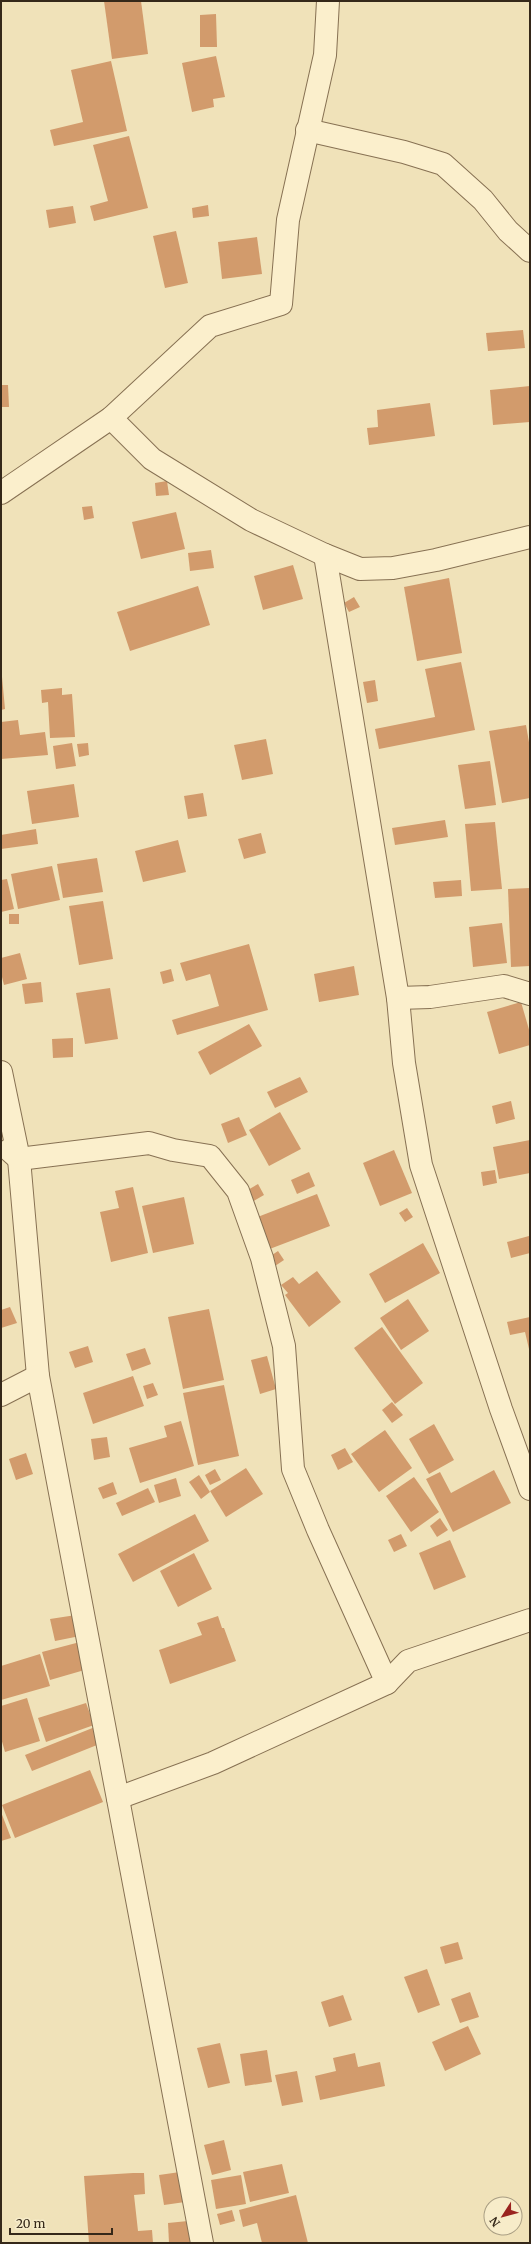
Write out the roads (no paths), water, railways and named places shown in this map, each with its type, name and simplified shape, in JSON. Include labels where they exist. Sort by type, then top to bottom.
[{"type":"street","points":[[1,493],[111,418],[210,326],[282,304],[288,220],[325,55],[328,1]]},
{"type":"street","points":[[307,130],[404,152],[443,164],[482,200],[508,231],[530,251]]},
{"type":"street","points":[[111,418],[152,459],[251,520],[325,555],[360,569],[393,568],[436,560],[530,537]]},
{"type":"street","points":[[325,555],[398,998],[404,1063],[421,1165],[496,1395],[530,1489]]},
{"type":"street","points":[[398,998],[430,997],[504,986],[530,994]]},
{"type":"street","points":[[1,1072],[18,1160],[38,1376],[202,2243]]},
{"type":"street","points":[[1,1142],[18,1160]]},
{"type":"street","points":[[18,1160],[149,1144],[173,1150],[210,1156],[238,1191],[262,1258],[284,1346],[293,1469],[318,1530],[387,1683]]},
{"type":"street","points":[[1,1395],[38,1376]]},
{"type":"street","points":[[118,1798],[213,1763],[387,1683],[408,1662],[530,1620]]}]
